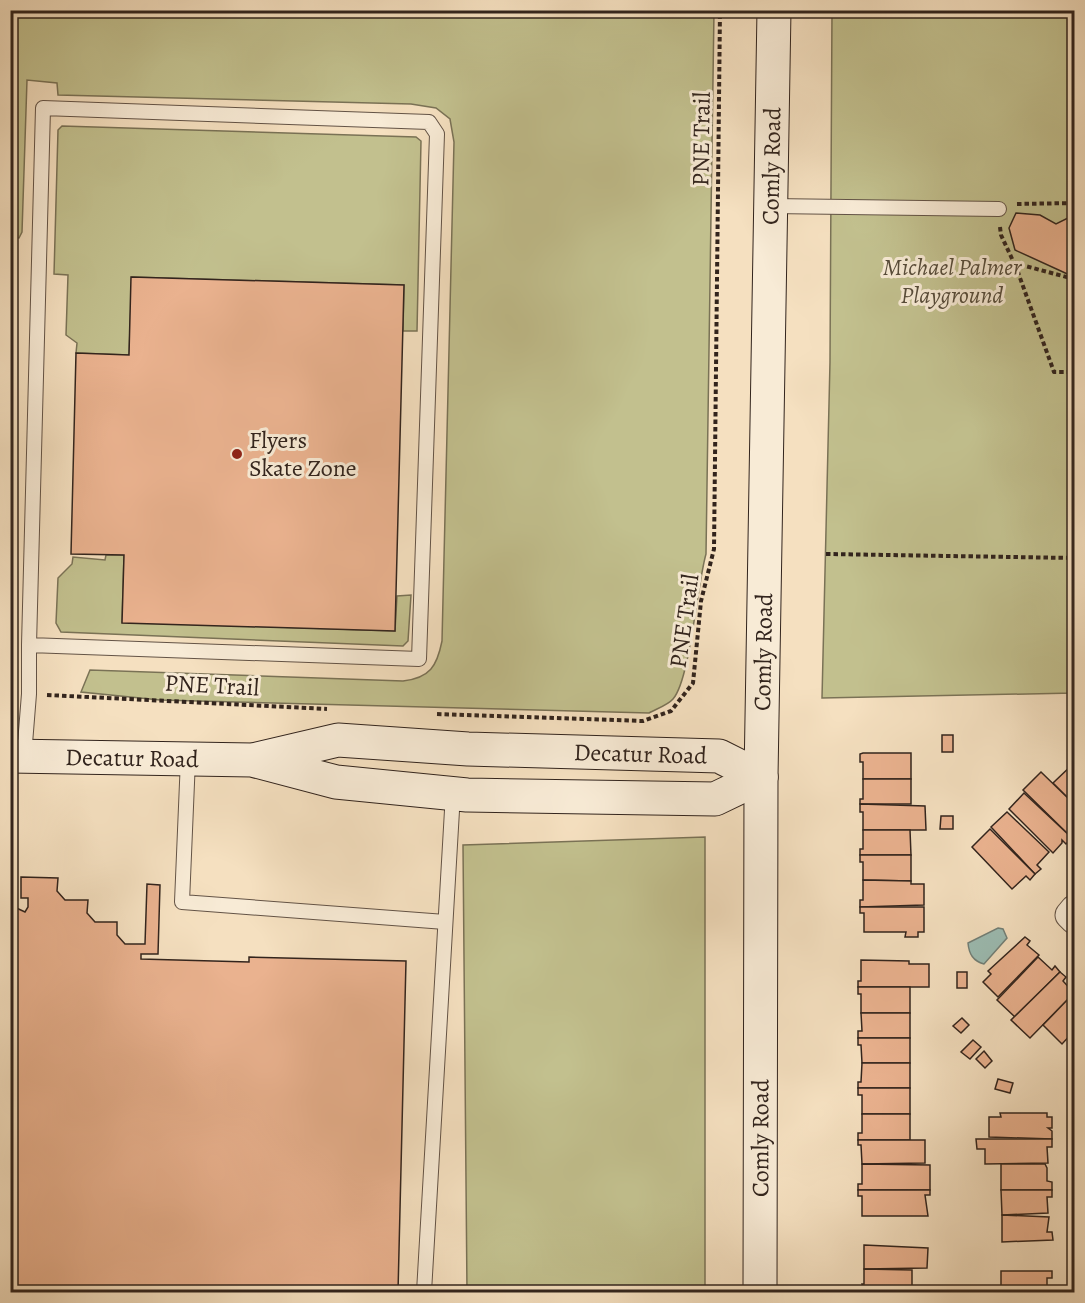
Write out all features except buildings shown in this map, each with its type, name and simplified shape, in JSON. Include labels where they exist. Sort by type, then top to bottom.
[{"type":"street","name":"Comly Road","points":[[760,1293],[761,777],[774,10]]},
{"type":"street","name":"Decatur Road","points":[[252,760],[338,740],[468,749],[718,756],[761,777]]},
{"type":"street","name":"Decatur Road","points":[[17,756],[252,760],[336,782],[453,793],[715,799],[761,777]]},
{"type":"street","points":[[1074,909],[1069,915],[1074,920]]},
{"type":"lane","points":[[17,756],[29,694],[29,645],[43,108],[429,122],[437,134],[419,658],[29,645]]},
{"type":"lane","points":[[771,206],[999,209]]},
{"type":"lane","points":[[188,759],[182,902],[445,922]]},
{"type":"lane","points":[[424,1293],[453,793]]},
{"type":"path","name":"PNE Trail","points":[[428,714],[642,721],[671,711],[693,683],[701,601],[714,549],[720,10]]},
{"type":"path","points":[[1074,202],[1007,204],[999,209],[1000,235],[1014,263],[1054,372],[1074,372]]},
{"type":"path","points":[[1014,263],[1074,279]]},
{"type":"path","points":[[826,554],[1074,558]]},
{"type":"path","name":"PNE Trail","points":[[29,694],[334,710]]},
{"type":"green space","points":[[11,10],[714,11],[706,554],[689,653],[679,689],[671,701],[649,713],[160,700],[81,692],[90,670],[403,681],[426,674],[435,664],[442,641],[454,142],[450,119],[436,108],[411,104],[58,95],[57,83],[27,80],[22,232],[19,238],[11,237]]},
{"type":"green space","name":"Michael Palmer Playground","points":[[832,11],[1074,11],[1074,693],[822,698],[830,362]]},
{"type":"green space","points":[[62,126],[416,137],[421,141],[417,331],[403,331],[404,285],[132,277],[129,355],[76,353],[77,343],[66,335],[68,275],[54,274],[58,130]]},
{"type":"green space","points":[[106,555],[124,555],[122,622],[395,631],[397,596],[411,595],[408,641],[403,646],[61,632],[56,623],[58,578],[72,564],[73,557],[105,560]]},
{"type":"green space","points":[[705,837],[705,1292],[467,1292],[463,845]]},
{"type":"water","points":[[998,928],[1003,929],[1007,938],[984,964],[974,959],[968,943]]},
{"type":"place","name":"Flyers Skate Zone","points":[[237,454]]}]
